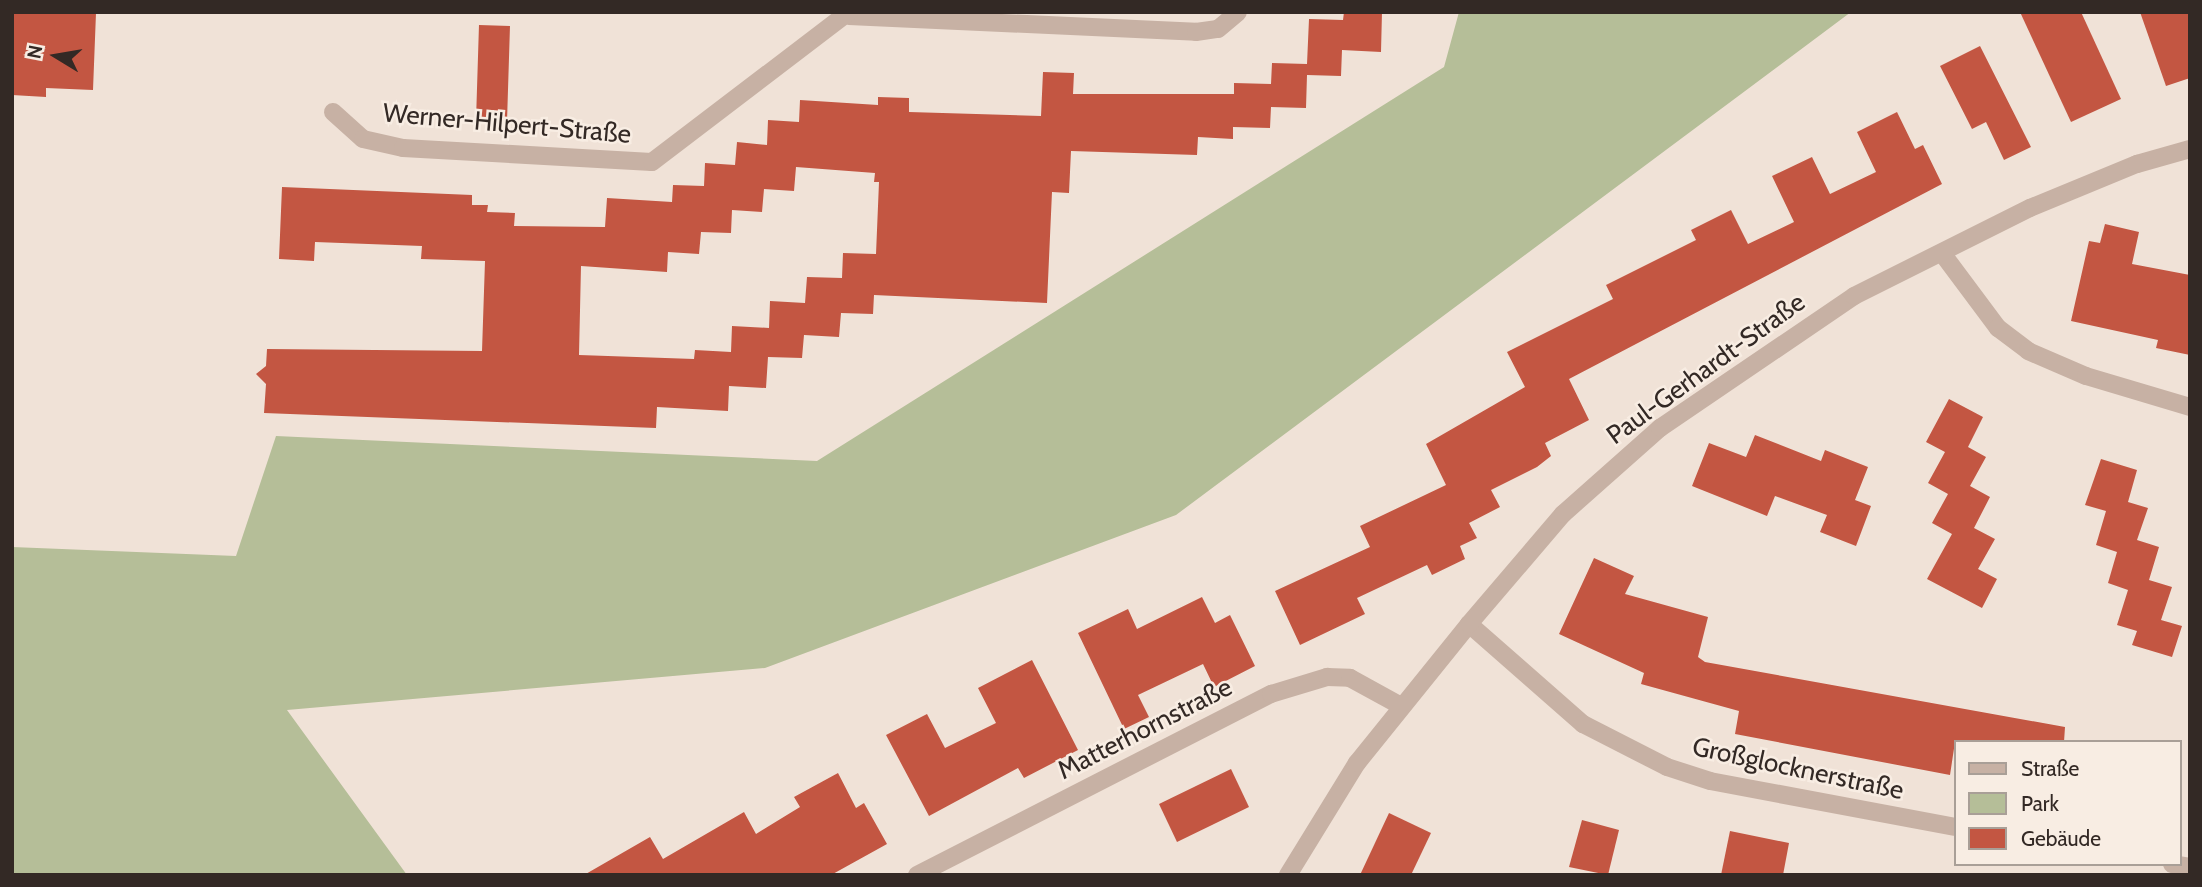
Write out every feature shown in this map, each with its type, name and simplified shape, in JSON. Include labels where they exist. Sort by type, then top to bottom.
[{"type":"street","name":"Werner-Hilpert-Straße","points":[[332,112],[363,139],[403,148],[652,162],[849,14],[1196,32],[1218,29],[1238,12]]},
{"type":"street","name":"Paul-Gerhardt-Straße","points":[[1288,875],[1357,764],[1469,624],[1563,514],[1660,428],[1854,296],[2042,203],[2137,164],[2190,149]]},
{"type":"street","points":[[1941,253],[1998,328],[2028,351],[2086,376],[2190,407]]},
{"type":"street","name":"Großglocknerstraße","points":[[1469,624],[1583,724],[1667,767],[1710,781],[1954,827]]},
{"type":"street","name":"Matterhornstraße","points":[[918,875],[1271,694],[1327,677],[1350,678],[1401,706]]},
{"type":"green space","points":[[1459,12],[1851,12],[1176,515],[765,668],[287,710],[407,875],[12,875],[12,547],[236,556],[276,436],[817,461],[1444,67]]},
{"type":"building","points":[[12,12],[96,13],[93,90],[46,88],[46,97],[12,95]]},
{"type":"building","points":[[1344,12],[1382,12],[1381,52],[1342,50],[1341,76],[1307,75],[1306,108],[1271,107],[1270,128],[1233,127],[1233,139],[1198,137],[1197,155],[1071,151],[1069,193],[1052,192],[1047,303],[874,295],[873,314],[841,313],[839,337],[804,335],[802,358],[768,357],[766,388],[729,386],[728,411],[657,407],[656,428],[264,413],[266,384],[256,374],[266,366],[267,349],[482,351],[485,261],[421,259],[422,246],[315,242],[314,261],[279,259],[282,187],[472,195],[472,205],[488,205],[487,212],[515,213],[514,226],[605,227],[607,198],[672,202],[673,185],[704,186],[705,163],[735,165],[737,142],[767,145],[768,120],[799,122],[800,100],[878,105],[878,97],[909,98],[909,112],[1041,116],[1043,72],[1074,73],[1073,94],[1234,94],[1234,83],[1271,84],[1272,63],[1307,64],[1309,19],[1343,20]],"holes":[[[796,167],[875,173],[874,182],[879,182],[876,254],[843,253],[842,278],[807,277],[805,303],[770,301],[769,328],[732,326],[731,352],[695,350],[694,359],[579,355],[581,266],[667,272],[668,252],[699,254],[701,232],[731,233],[732,210],[762,212],[764,189],[794,191]]]},
{"type":"building","points":[[2020,12],[2081,12],[2121,99],[2071,122]]},
{"type":"building","points":[[2140,12],[2190,12],[2190,78],[2166,86]]},
{"type":"building","points":[[479,25],[510,26],[507,121],[476,120]]},
{"type":"building","points":[[1980,46],[2031,147],[2004,160],[1986,122],[1972,129],[1940,66]]},
{"type":"building","points":[[1897,112],[1915,149],[1923,145],[1942,184],[1569,379],[1589,420],[1545,443],[1551,456],[1537,467],[1491,490],[1500,507],[1469,523],[1477,538],[1460,546],[1465,559],[1432,575],[1427,565],[1357,598],[1365,614],[1300,645],[1275,591],[1370,547],[1360,526],[1446,485],[1426,444],[1525,387],[1507,352],[1613,299],[1606,285],[1696,240],[1691,230],[1731,210],[1748,244],[1794,222],[1772,176],[1812,157],[1830,194],[1876,172],[1857,132]]},
{"type":"building","points":[[2105,224],[2139,232],[2132,264],[2190,275],[2190,355],[2156,348],[2158,340],[2071,321],[2089,241],[2100,243]]},
{"type":"building","points":[[1949,399],[1983,417],[1968,447],[1986,457],[1970,486],[1990,497],[1974,528],[1995,539],[1978,569],[1997,579],[1982,608],[1927,579],[1952,534],[1932,523],[1948,494],[1928,483],[1945,452],[1926,442]]},
{"type":"building","points":[[1755,435],[1821,461],[1825,450],[1868,467],[1855,500],[1871,506],[1856,546],[1820,532],[1827,515],[1775,496],[1767,516],[1692,486],[1709,443],[1746,457]]},
{"type":"building","points":[[2101,459],[2137,470],[2128,502],[2148,508],[2137,540],[2159,547],[2149,580],[2172,587],[2161,620],[2182,626],[2172,657],[2132,645],[2137,631],[2117,625],[2128,590],[2108,583],[2117,552],[2096,545],[2106,511],[2085,505]]},
{"type":"building","points":[[1594,558],[1634,576],[1625,594],[1708,617],[1698,657],[1705,662],[2065,727],[2064,740],[1954,740],[1950,775],[1735,734],[1739,711],[1641,684],[1644,673],[1559,634]]},
{"type":"building","points":[[1202,597],[1215,623],[1230,615],[1255,666],[1214,687],[1203,664],[1138,695],[1149,717],[1124,729],[1078,633],[1128,609],[1137,629]]},
{"type":"building","points":[[1032,660],[1078,750],[1024,778],[1018,768],[929,816],[886,735],[927,714],[945,748],[996,723],[978,688]]},
{"type":"building","points":[[1231,769],[1249,807],[1177,842],[1159,804]]},
{"type":"building","points":[[838,773],[856,808],[864,803],[887,844],[831,875],[584,875],[650,837],[663,859],[744,812],[756,834],[800,807],[794,797]]},
{"type":"building","points":[[1389,813],[1431,833],[1411,875],[1360,875]]},
{"type":"building","points":[[1582,820],[1619,830],[1608,875],[1569,867]]},
{"type":"building","points":[[1730,831],[1789,843],[1783,875],[1721,875]]}]
